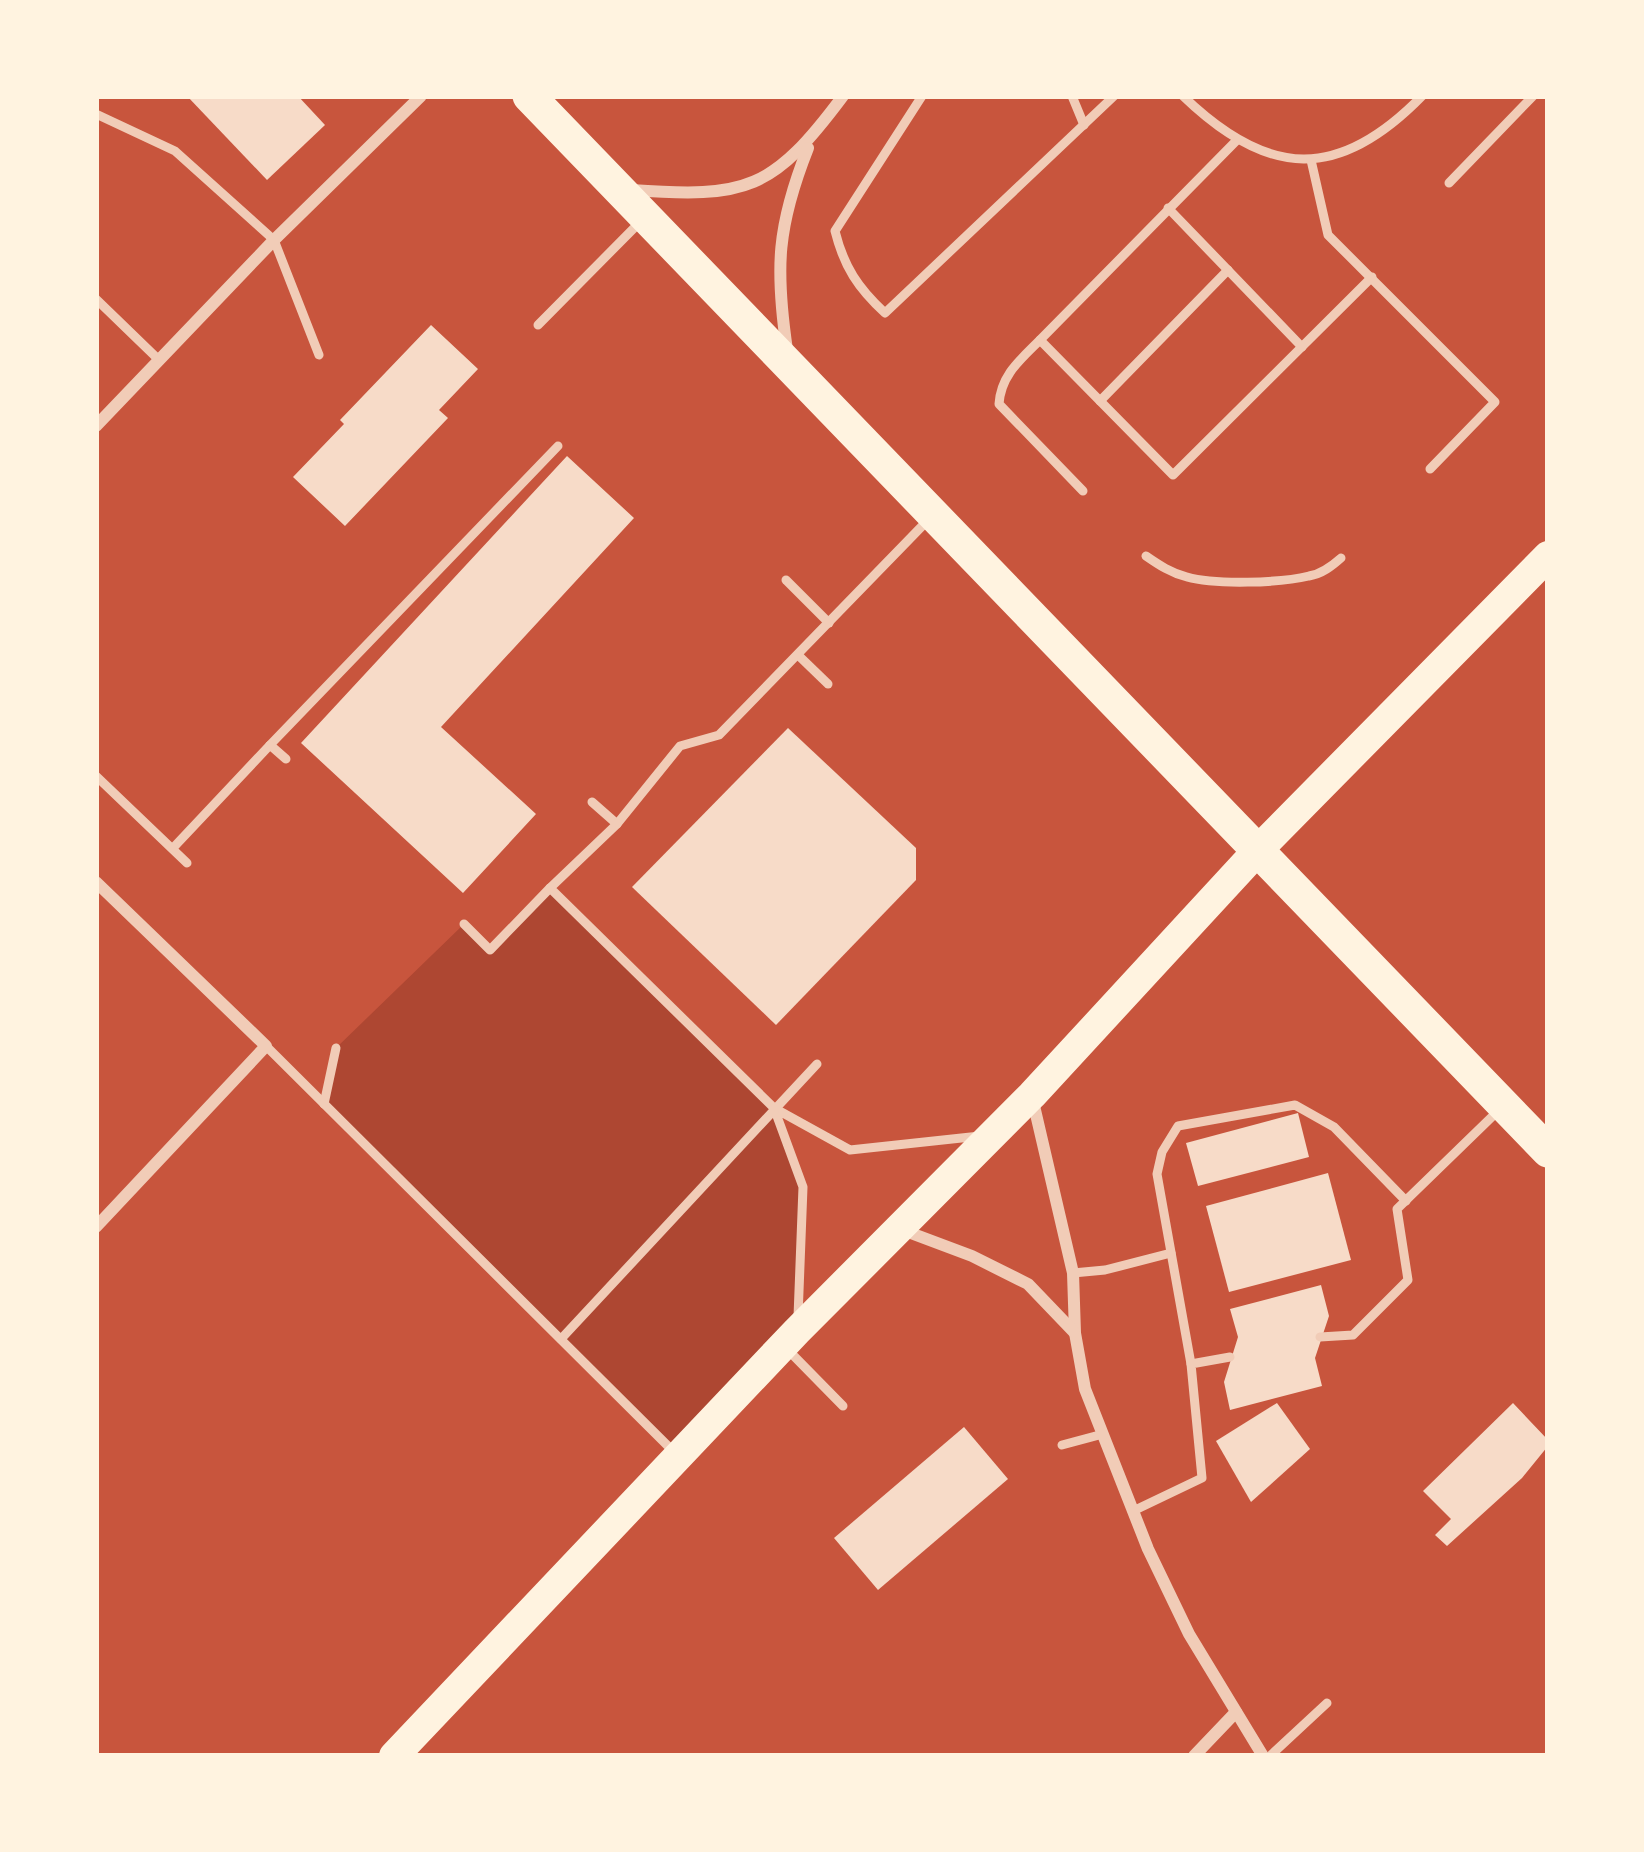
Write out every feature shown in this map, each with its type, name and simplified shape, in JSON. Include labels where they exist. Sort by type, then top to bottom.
[{"type":"highway","points":[[529,96],[1548,1150]]},
{"type":"main road","points":[[394,1756],[790,1339],[1032,1095],[1259,849],[1548,556]]},
{"type":"street","points":[[96,426],[274,240],[421,96]]},
{"type":"street","points":[[618,189],[697,194],[739,188],[782,165],[811,138],[843,96]]},
{"type":"street","points":[[788,364],[779,242],[791,190],[811,138]]},
{"type":"street","points":[[96,882],[266,1046],[96,1227]]},
{"type":"street","points":[[1032,1095],[1072,1273],[1075,1333],[1085,1389],[1133,1511],[1190,1634],[1267,1756]]},
{"type":"street","points":[[900,1229],[972,1256],[1028,1284],[1075,1333]]},
{"type":"street","points":[[1194,1756],[1235,1712]]},
{"type":"lane","points":[[922,96],[835,231],[842,260],[858,287],[885,313],[1114,96]]},
{"type":"lane","points":[[1072,96],[1084,125]]},
{"type":"lane","points":[[1183,96],[1237,140],[1311,160],[1359,148],[1422,96]]},
{"type":"lane","points":[[1449,183],[1533,96]]},
{"type":"lane","points":[[96,114],[175,151],[274,240],[319,355]]},
{"type":"lane","points":[[1083,491],[998,404],[1000,388],[1011,369],[1237,140]]},
{"type":"lane","points":[[1311,160],[1328,235],[1495,402],[1430,469]]},
{"type":"lane","points":[[1168,208],[1302,347]]},
{"type":"lane","points":[[538,326],[645,217]]},
{"type":"lane","points":[[1100,400],[1228,270]]},
{"type":"lane","points":[[1040,340],[1173,475],[1372,278]]},
{"type":"lane","points":[[96,299],[159,360]]},
{"type":"lane","points":[[172,848],[558,446]]},
{"type":"lane","points":[[464,924],[490,950],[617,824],[680,746],[719,735],[934,514]]},
{"type":"lane","points":[[1146,556],[1192,579],[1223,581],[1309,577],[1341,558]]},
{"type":"lane","points":[[786,580],[829,622]]},
{"type":"lane","points":[[798,655],[828,684]]},
{"type":"lane","points":[[270,745],[286,759]]},
{"type":"lane","points":[[96,776],[187,862]]},
{"type":"lane","points":[[592,802],[617,824]]},
{"type":"lane","points":[[550,888],[774,1108],[850,1150],[992,1134]]},
{"type":"lane","points":[[266,1046],[678,1456]]},
{"type":"lane","points":[[324,1104],[336,1048]]},
{"type":"lane","points":[[561,1339],[817,1064]]},
{"type":"lane","points":[[1133,1511],[1202,1478],[1191,1364],[1157,1174],[1162,1152],[1178,1126],[1295,1105],[1334,1127],[1406,1201]]},
{"type":"lane","points":[[1320,1337],[1353,1335],[1408,1280],[1397,1209],[1504,1105]]},
{"type":"lane","points":[[774,1108],[803,1187],[790,1339],[843,1406]]},
{"type":"lane","points":[[1072,1273],[1106,1270],[1171,1253]]},
{"type":"lane","points":[[1191,1364],[1230,1357]]},
{"type":"lane","points":[[1062,1445],[1103,1434]]},
{"type":"lane","points":[[1267,1756],[1327,1703]]},
{"type":"shaded area","points":[[550,888],[774,1108],[803,1187],[797,1331],[678,1456],[324,1104],[336,1048],[464,924],[490,950]]},
{"type":"building","points":[[187,96],[298,96],[325,125],[267,180]]},
{"type":"building","points":[[431,325],[478,369],[439,410],[448,418],[345,526],[293,477]]},
{"type":"building","points":[[567,456],[634,518],[441,727],[536,814],[463,893],[301,743]]},
{"type":"building","points":[[788,728],[916,848],[916,880],[776,1025],[632,887]]},
{"type":"building","points":[[1298,1113],[1309,1157],[1198,1186],[1186,1143]]},
{"type":"building","points":[[1328,1173],[1351,1260],[1229,1292],[1206,1206]]},
{"type":"building","points":[[1321,1285],[1329,1316],[1315,1358],[1322,1386],[1230,1410],[1224,1382],[1238,1337],[1230,1309]]},
{"type":"building","points":[[1277,1403],[1310,1449],[1251,1502],[1216,1441]]},
{"type":"building","points":[[1513,1403],[1548,1440],[1548,1446],[1522,1478],[1447,1546],[1435,1535],[1451,1519],[1423,1491]]},
{"type":"building","points":[[964,1427],[1008,1479],[878,1590],[834,1538]]}]
